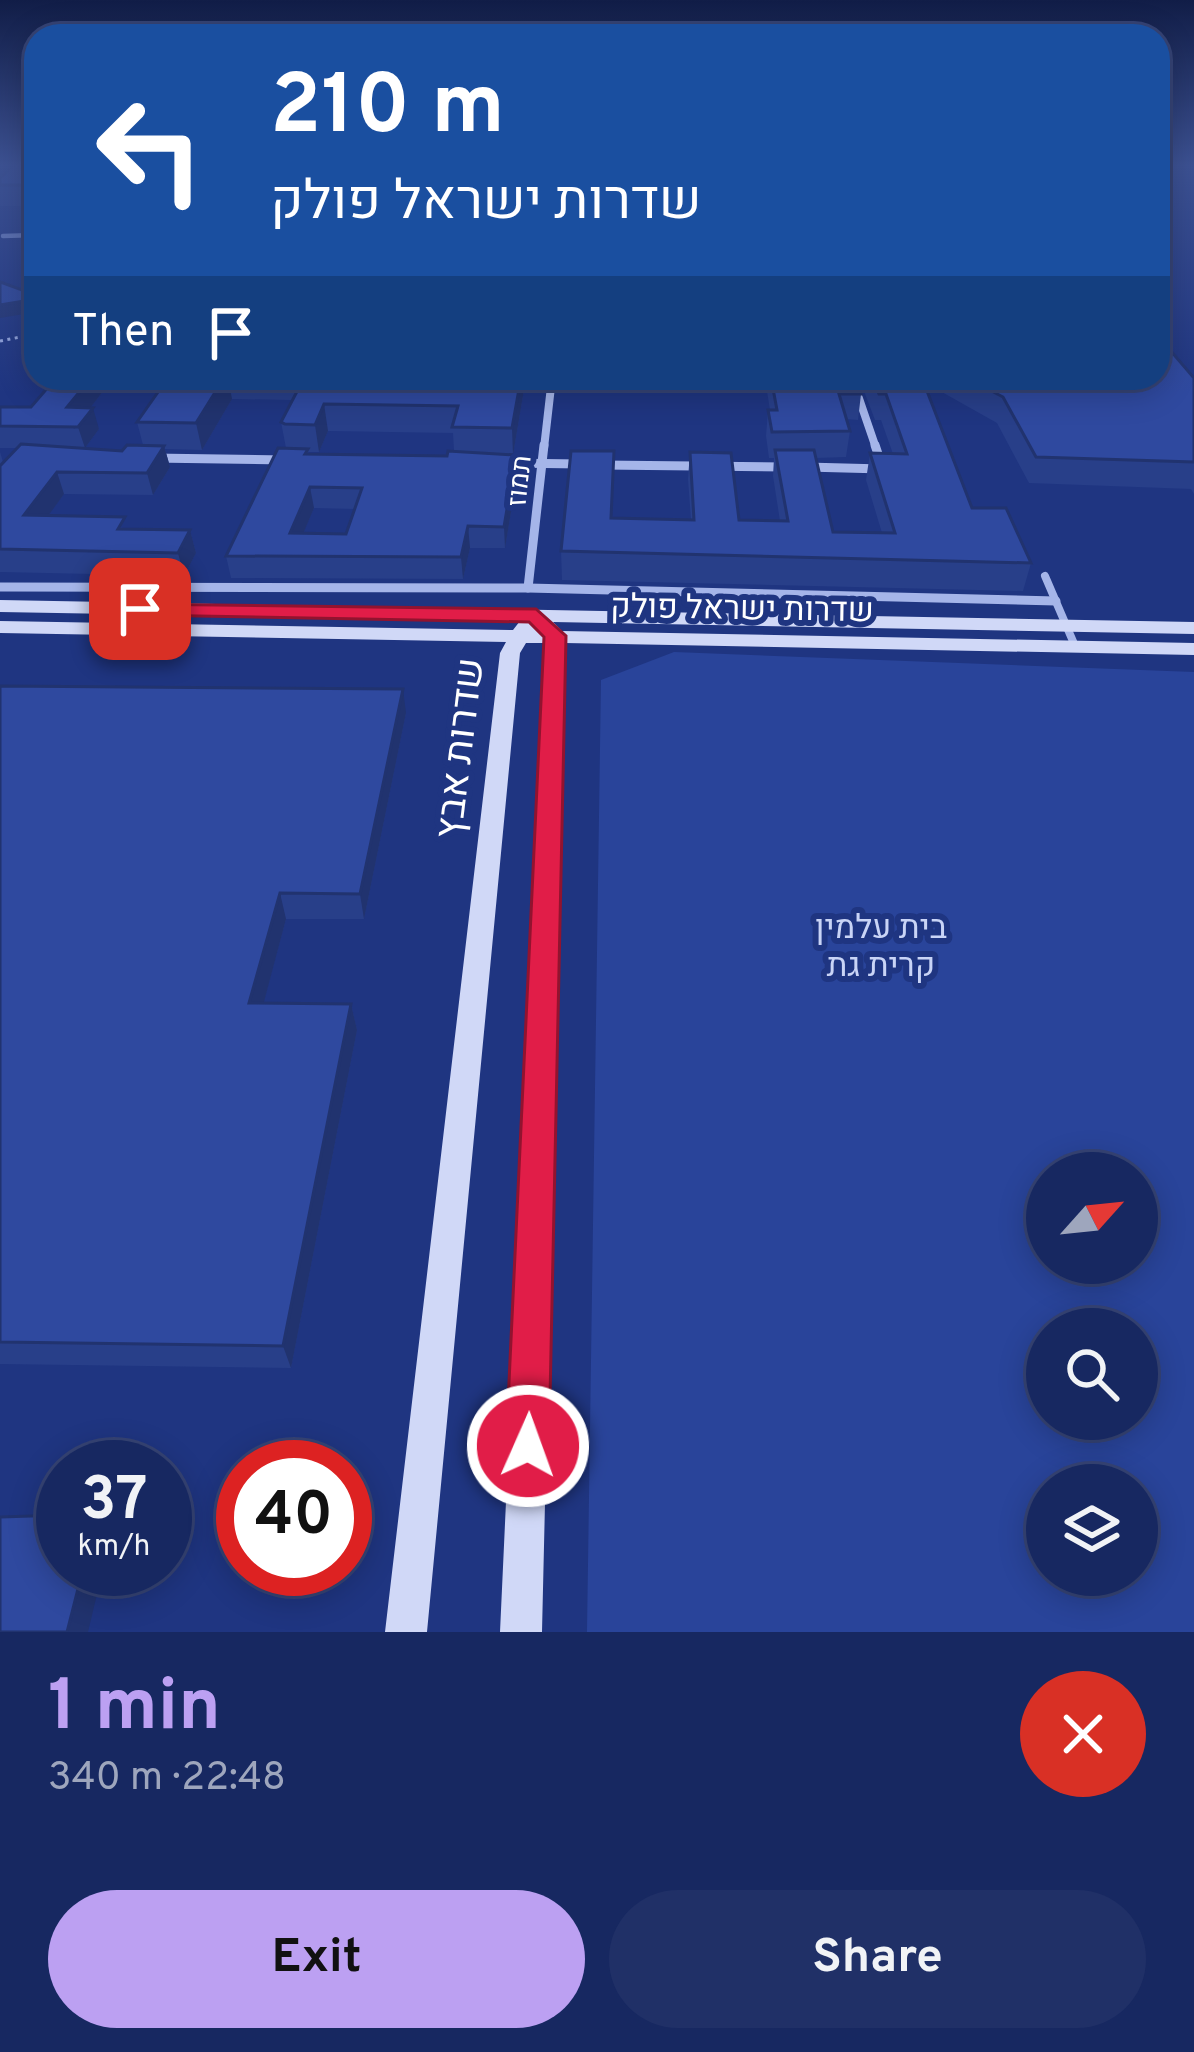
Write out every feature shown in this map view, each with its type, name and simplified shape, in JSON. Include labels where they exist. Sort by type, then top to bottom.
[{"type":"street","name":"תמוז","points":[[538,626],[542,464],[551,390]]},
{"type":"street","points":[[495,463],[883,469],[857,390]]},
{"type":"street","points":[[141,458],[306,460]]},
{"type":"street","points":[[0,587],[538,626],[1055,601]]},
{"type":"street","name":"שדרות ישראל פולק","points":[[0,606],[538,626],[1070,636],[1194,649]]},
{"type":"street","points":[[521,1632],[538,626]]},
{"type":"street","name":"שדרות ישראל פולק","points":[[0,627],[538,626],[591,637],[1070,636],[1194,628]]},
{"type":"street","name":"שדרות אבץ","points":[[406,1632],[538,626]]},
{"type":"lane","points":[[1045,576],[1070,636]]},
{"type":"green space","name":"בית עלמין קרית גת","points":[[674,652],[1194,672],[1194,1632],[587,1632],[601,680]]},
{"type":"building","points":[[0,282],[24,291],[24,301],[0,305]]},
{"type":"building","points":[[1170,350],[1194,378],[1194,462],[1036,457],[1003,397],[990,390],[1170,390]]},
{"type":"building","points":[[46,390],[81,390],[67,407],[93,408],[78,427],[0,426],[0,407],[31,407]]},
{"type":"building","points":[[159,390],[217,390],[196,423],[137,422]]},
{"type":"building","points":[[298,390],[519,390],[512,428],[452,427],[458,406],[324,404],[315,425],[281,422]]},
{"type":"building","points":[[773,390],[860,390],[861,394],[839,394],[850,431],[772,432],[768,410],[777,410]]},
{"type":"building","points":[[877,390],[927,390],[972,508],[1006,508],[1031,563],[561,551],[571,451],[614,451],[611,518],[694,520],[690,452],[731,453],[739,520],[788,521],[775,450],[814,450],[833,532],[895,533],[870,453],[907,454],[886,394]]},
{"type":"building","points":[[21,444],[122,451],[127,445],[164,446],[147,473],[57,472],[24,515],[125,517],[118,529],[190,530],[178,553],[0,549],[0,466]]},
{"type":"building","points":[[278,448],[308,449],[305,454],[447,456],[448,451],[516,455],[504,527],[468,526],[461,557],[226,556]],"holes":[[[310,487],[362,488],[346,534],[290,533]]]},
{"type":"building","points":[[0,686],[403,689],[360,894],[280,893],[249,1003],[351,1004],[283,1346],[0,1342]]},
{"type":"building","points":[[36,1516],[36,1596],[76,1596],[67,1632],[0,1632],[0,1517]]},
{"type":"route","points":[[140,609],[536,615],[555,636],[528,1446]]}]
